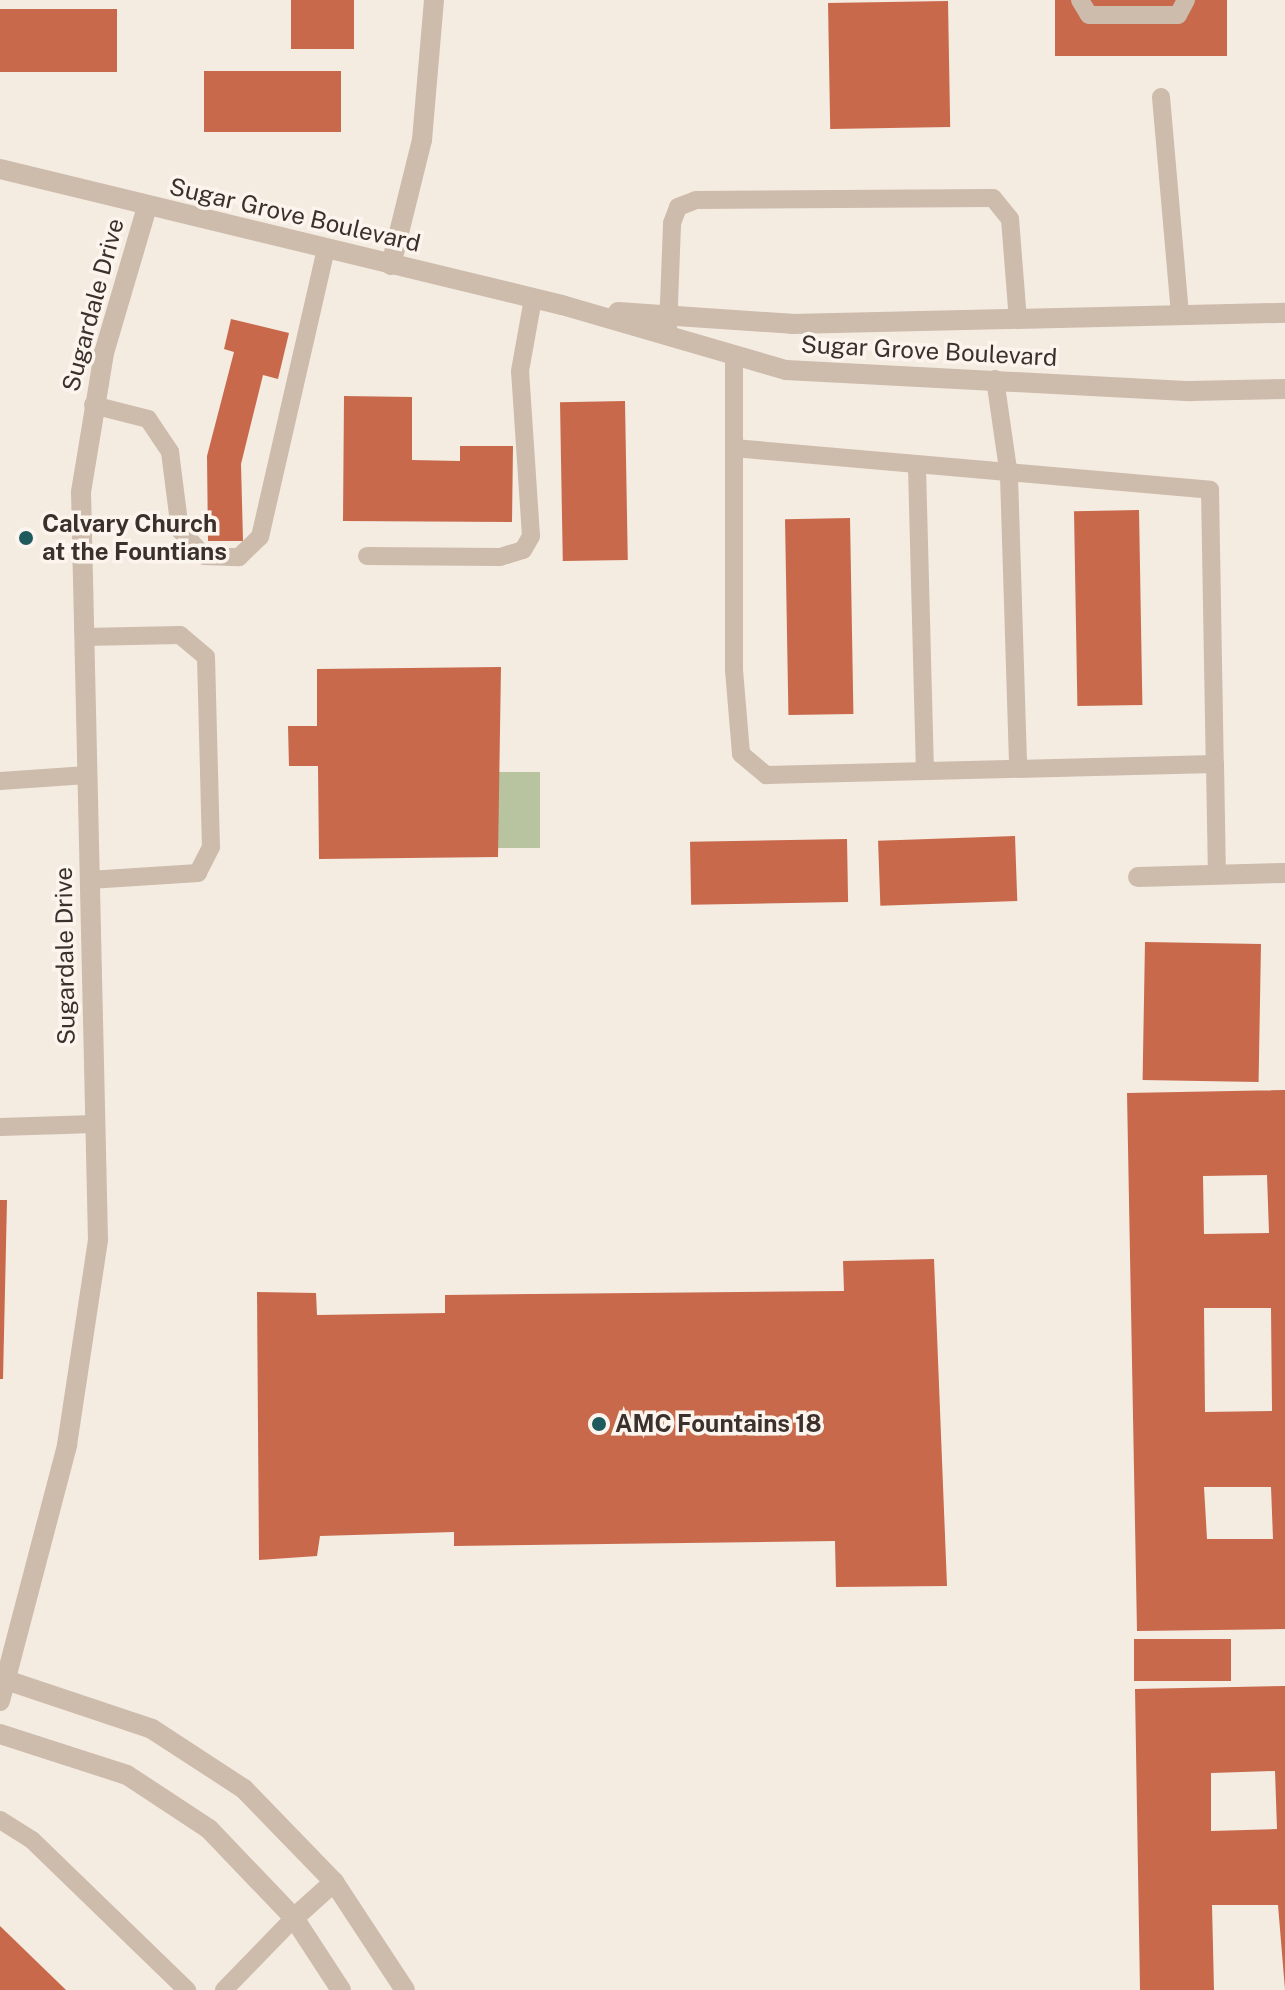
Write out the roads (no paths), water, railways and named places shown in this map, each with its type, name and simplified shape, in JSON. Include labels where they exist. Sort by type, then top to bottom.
[{"type":"street","points":[[391,265],[422,140],[434,0]]},
{"type":"street","name":"Sugar Grove Boulevard","points":[[0,169],[578,310],[669,326],[1285,313]]},
{"type":"street","name":"Sugardale Drive","points":[[0,1701],[3,1679],[67,1445],[98,1240],[81,492],[93,405],[147,207]]},
{"type":"street","name":"Sugar Grove Boulevard","points":[[669,326],[734,355],[786,370],[1285,389]]},
{"type":"street","points":[[1138,877],[1285,873]]},
{"type":"street","points":[[3,1679],[152,1729],[244,1789],[334,1882],[405,1990]]},
{"type":"street","points":[[0,1734],[127,1775],[209,1829],[294,1918],[341,1990]]},
{"type":"street","points":[[294,1918],[334,1882]]},
{"type":"lane","points":[[1080,0],[1089,15],[1178,15],[1186,0]]},
{"type":"lane","points":[[1161,97],[1180,314]]},
{"type":"lane","points":[[669,326],[678,207],[696,200],[993,198],[1010,219],[1018,320]]},
{"type":"lane","points":[[93,405],[148,419],[170,452],[180,530],[204,556],[239,557],[260,537],[326,249]]},
{"type":"lane","points":[[367,556],[500,557],[523,550],[531,536],[520,371],[533,299]]},
{"type":"lane","points":[[734,355],[741,754],[766,775],[1215,764]]},
{"type":"lane","points":[[995,379],[1009,476],[1018,768]]},
{"type":"lane","points":[[734,448],[1009,476],[1210,490],[1217,875]]},
{"type":"lane","points":[[917,467],[925,771]]},
{"type":"lane","points":[[84,637],[180,635],[206,657],[211,847],[198,873],[89,880]]},
{"type":"lane","points":[[0,781],[87,775]]},
{"type":"lane","points":[[0,1127],[95,1124]]},
{"type":"lane","points":[[0,1820],[32,1840],[187,1990]]},
{"type":"lane","points":[[224,1990],[294,1918]]},
{"type":"place","name":"Calvary Church at the Fountians","points":[[26,538]]},
{"type":"place","name":"AMC Fountains 18","points":[[599,1424]]}]
